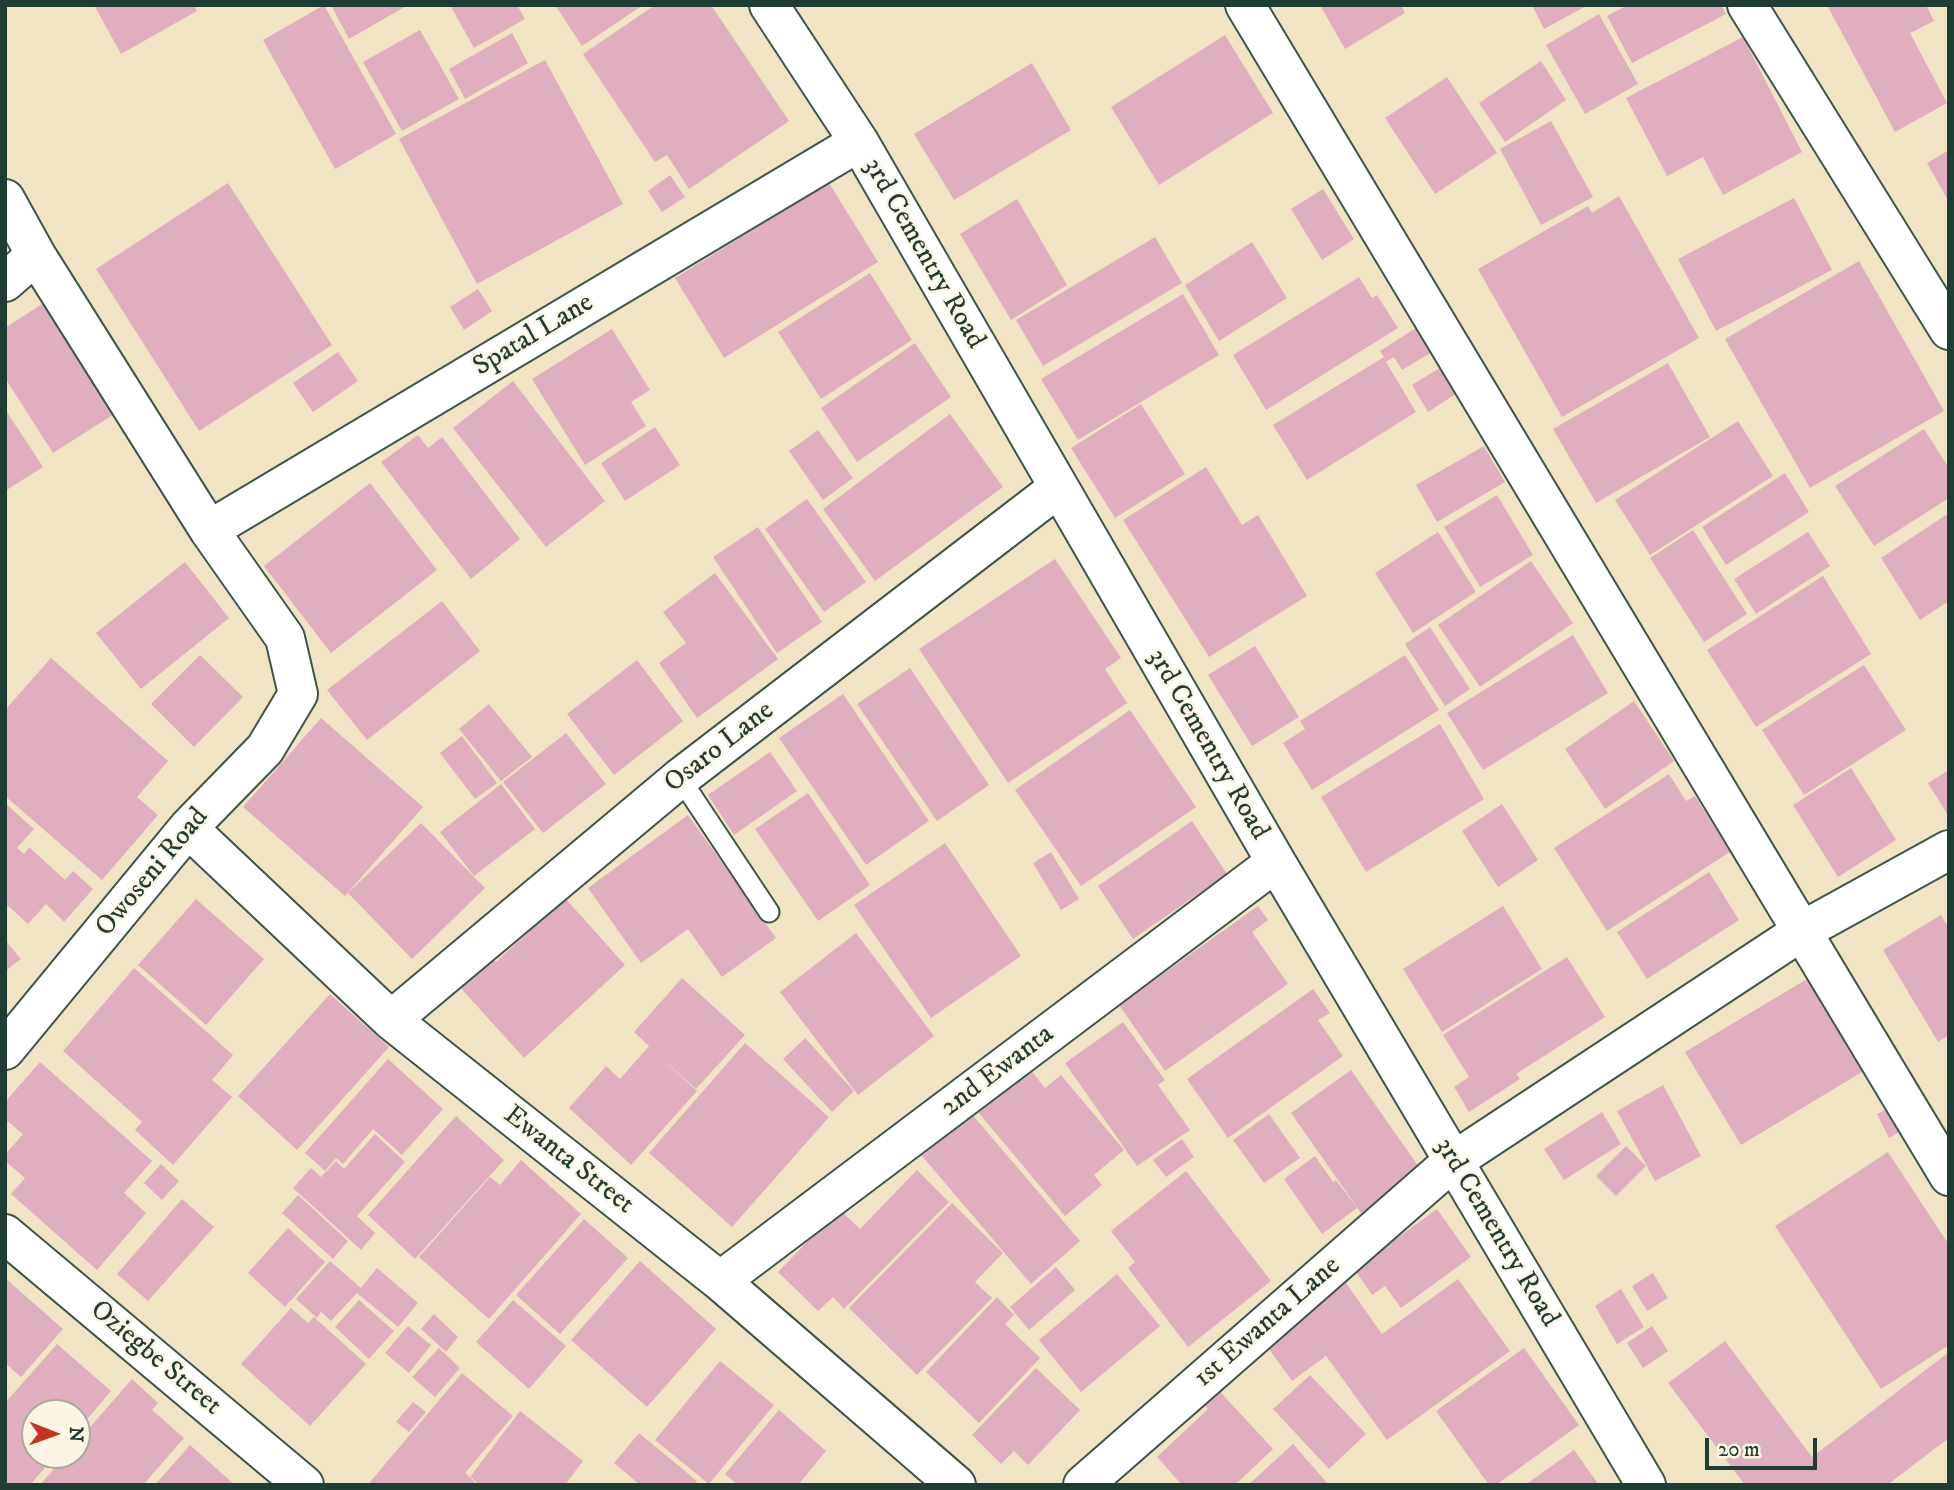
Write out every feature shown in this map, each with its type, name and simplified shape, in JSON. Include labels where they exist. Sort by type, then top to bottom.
[{"type":"street","name":"3rd Cementry Road","points":[[769,5],[859,142],[1276,862],[1646,1485]]},
{"type":"street","points":[[1245,5],[1949,1176]]},
{"type":"street","points":[[1747,5],[1949,330]]},
{"type":"street","name":"Spatal Lane","points":[[209,530],[859,142]]},
{"type":"street","points":[[5,199],[36,255],[209,530]]},
{"type":"street","points":[[5,282],[36,255]]},
{"type":"street","name":"Osaro Lane","points":[[391,1020],[680,778],[1058,488]]},
{"type":"street","name":"Owoseni Road","points":[[5,1050],[188,828],[265,750],[298,694],[285,638],[209,530]]},
{"type":"street","name":"Ewanta Street","points":[[188,828],[391,1020],[720,1281],[956,1485]]},
{"type":"street","name":"1st Ewanta Lane","points":[[1083,1485],[1452,1162],[1802,930],[1949,850]]},
{"type":"street","name":"2nd Ewanta","points":[[720,1281],[1276,862]]},
{"type":"street","name":"Oziegbe Street","points":[[5,1234],[304,1485]]},
{"type":"lane","points":[[680,778],[769,912]]},
{"type":"building","points":[[94,5],[194,5],[197,11],[121,54]]},
{"type":"building","points":[[324,5],[396,134],[335,169],[263,40]]},
{"type":"building","points":[[331,5],[408,5],[349,39]]},
{"type":"building","points":[[450,5],[517,5],[525,19],[474,48]]},
{"type":"building","points":[[555,5],[643,5],[582,46]]},
{"type":"building","points":[[655,5],[711,5],[789,121],[689,189],[667,155],[655,162],[583,54]]},
{"type":"building","points":[[1320,5],[1401,5],[1405,13],[1345,49]]},
{"type":"building","points":[[1532,5],[1588,5],[1544,29]]},
{"type":"building","points":[[1628,5],[1721,5],[1726,14],[1632,63],[1607,16]]},
{"type":"building","points":[[1827,5],[1926,5],[1934,21],[1910,33],[1947,103],[1895,132]]},
{"type":"building","points":[[1599,14],[1638,84],[1585,114],[1546,45]]},
{"type":"building","points":[[420,30],[459,99],[402,131],[363,62]]},
{"type":"building","points":[[512,33],[528,63],[465,99],[449,69]]},
{"type":"building","points":[[1225,35],[1273,113],[1159,185],[1111,107]]},
{"type":"building","points":[[1743,37],[1802,152],[1723,195],[1703,157],[1667,176],[1626,98]]},
{"type":"building","points":[[545,60],[623,204],[477,284],[399,139]]},
{"type":"building","points":[[1541,61],[1566,100],[1505,142],[1479,103]]},
{"type":"building","points":[[1032,63],[1071,130],[954,200],[914,134]]},
{"type":"building","points":[[1447,77],[1497,153],[1435,194],[1385,118]]},
{"type":"building","points":[[1551,121],[1593,197],[1541,225],[1500,149]]},
{"type":"building","points":[[1949,150],[1949,202],[1927,163]]},
{"type":"building","points":[[670,175],[685,197],[662,212],[648,191]]},
{"type":"building","points":[[228,183],[332,345],[199,431],[96,269]]},
{"type":"building","points":[[829,183],[878,262],[724,358],[675,278]]},
{"type":"building","points":[[1323,189],[1354,239],[1322,260],[1291,209]]},
{"type":"building","points":[[1619,196],[1699,338],[1562,417],[1478,269],[1588,206],[1592,213]]},
{"type":"building","points":[[1794,198],[1832,270],[1716,331],[1678,259]]},
{"type":"building","points":[[1017,199],[1067,285],[1011,320],[960,234]]},
{"type":"building","points":[[1155,237],[1182,283],[1043,366],[1016,320]]},
{"type":"building","points":[[1252,242],[1287,298],[1219,341],[1185,285]]},
{"type":"building","points":[[1859,261],[1944,411],[1810,488],[1725,339]]},
{"type":"building","points":[[870,273],[912,340],[821,399],[778,332]]},
{"type":"building","points":[[1359,277],[1372,298],[1377,295],[1398,328],[1266,410],[1233,355]]},
{"type":"building","points":[[478,289],[492,311],[464,330],[450,307]]},
{"type":"building","points":[[1183,294],[1219,355],[1078,440],[1041,379]]},
{"type":"building","points":[[45,302],[116,413],[53,453],[5,378],[5,328]]},
{"type":"building","points":[[1422,324],[1437,349],[1402,370],[1394,357],[1386,362],[1416,412],[1307,480],[1273,425],[1384,357],[1380,351]]},
{"type":"building","points":[[612,329],[650,390],[631,402],[646,426],[585,465],[532,379]]},
{"type":"building","points":[[915,343],[951,397],[857,462],[821,408]]},
{"type":"building","points":[[338,352],[358,381],[313,412],[293,383]]},
{"type":"building","points":[[1668,363],[1710,437],[1596,503],[1553,429]]},
{"type":"building","points":[[1446,364],[1462,390],[1428,412],[1412,385]]},
{"type":"building","points":[[513,381],[605,501],[546,547],[453,428]]},
{"type":"building","points":[[1141,404],[1185,474],[1115,518],[1071,448]]},
{"type":"building","points":[[5,409],[43,467],[5,491]]},
{"type":"building","points":[[950,414],[1003,487],[875,581],[823,509]]},
{"type":"building","points":[[1738,421],[1773,476],[1650,555],[1615,500]]},
{"type":"building","points":[[655,427],[680,465],[625,501],[601,463]]},
{"type":"building","points":[[1924,429],[1949,468],[1949,498],[1874,546],[1835,486]]},
{"type":"building","points":[[818,430],[853,478],[823,500],[789,451]]},
{"type":"building","points":[[418,435],[428,448],[442,437],[520,539],[471,579],[381,462]]},
{"type":"building","points":[[1484,446],[1505,482],[1437,522],[1416,485]]},
{"type":"building","points":[[1206,467],[1242,525],[1258,515],[1307,596],[1209,657],[1123,520]]},
{"type":"building","points":[[1785,473],[1809,512],[1726,565],[1702,527]]},
{"type":"building","points":[[370,483],[437,570],[331,653],[264,566]]},
{"type":"building","points":[[1497,495],[1533,555],[1480,587],[1444,527]]},
{"type":"building","points":[[807,499],[866,582],[824,612],[765,529]]},
{"type":"building","points":[[1949,513],[1949,601],[1920,620],[1881,558]]},
{"type":"building","points":[[758,527],[822,622],[777,653],[713,557]]},
{"type":"building","points":[[1693,530],[1747,614],[1704,642],[1650,558]]},
{"type":"building","points":[[1438,532],[1476,592],[1413,633],[1375,573]]},
{"type":"building","points":[[1808,532],[1830,566],[1756,614],[1734,579]]},
{"type":"building","points":[[1055,559],[1121,658],[1105,669],[1127,703],[1008,783],[919,649]]},
{"type":"building","points":[[1531,561],[1573,623],[1480,687],[1438,625]]},
{"type":"building","points":[[185,562],[229,618],[141,689],[96,633]]},
{"type":"building","points":[[715,573],[778,659],[697,718],[659,663],[686,643],[663,612]]},
{"type":"building","points":[[1823,576],[1871,654],[1756,727],[1707,650]]},
{"type":"building","points":[[442,601],[480,651],[367,740],[327,690]]},
{"type":"building","points":[[1430,627],[1470,689],[1445,706],[1405,644]]},
{"type":"building","points":[[1573,635],[1608,693],[1483,770],[1447,713]]},
{"type":"building","points":[[1255,646],[1299,717],[1252,746],[1208,675]]},
{"type":"building","points":[[200,655],[243,697],[194,747],[151,704]]},
{"type":"building","points":[[1405,655],[1439,710],[1312,790],[1283,743],[1305,729],[1300,721]]},
{"type":"building","points":[[51,658],[168,761],[137,797],[158,815],[102,880],[5,796],[5,710]]},
{"type":"building","points":[[637,660],[683,721],[614,775],[567,714]]},
{"type":"building","points":[[1864,665],[1906,730],[1804,795],[1762,730]]},
{"type":"building","points":[[910,668],[989,785],[937,821],[857,704]]},
{"type":"building","points":[[843,694],[929,821],[866,865],[779,738]]},
{"type":"building","points":[[1634,701],[1674,761],[1605,809],[1565,749]]},
{"type":"building","points":[[489,704],[532,757],[501,781],[459,729]]},
{"type":"building","points":[[1130,710],[1196,807],[1081,886],[1015,790]]},
{"type":"building","points":[[321,718],[423,807],[345,896],[243,807]]},
{"type":"building","points":[[1440,724],[1484,799],[1366,872],[1321,797]]},
{"type":"building","points":[[566,733],[606,784],[543,833],[503,782]]},
{"type":"building","points":[[462,736],[497,783],[475,799],[440,753]]},
{"type":"building","points":[[770,752],[797,791],[734,835],[708,795]]},
{"type":"building","points":[[1851,768],[1896,840],[1838,877],[1793,805]]},
{"type":"building","points":[[1949,770],[1949,817],[1928,783]]},
{"type":"building","points":[[1669,774],[1686,801],[1695,796],[1730,852],[1607,931],[1554,848]]},
{"type":"building","points":[[501,784],[535,829],[474,876],[440,832]]},
{"type":"building","points":[[808,793],[870,885],[818,921],[755,829]]},
{"type":"building","points":[[5,803],[34,829],[17,848],[24,854],[29,847],[65,880],[73,871],[93,889],[64,922],[46,904],[28,924],[5,903]]},
{"type":"building","points":[[1502,804],[1538,860],[1498,887],[1462,831]]},
{"type":"building","points":[[688,815],[776,938],[722,977],[688,929],[641,963],[588,888]]},
{"type":"building","points":[[1192,821],[1227,874],[1133,939],[1098,886]]},
{"type":"building","points":[[421,823],[485,888],[412,959],[348,893]]},
{"type":"building","points":[[945,843],[1021,956],[931,1018],[854,905]]},
{"type":"building","points":[[1051,852],[1079,899],[1061,910],[1033,863]]},
{"type":"building","points":[[1709,872],[1739,920],[1647,979],[1617,932]]},
{"type":"building","points":[[565,898],[625,965],[524,1058],[449,975],[481,946],[496,962]]},
{"type":"building","points":[[196,899],[264,959],[206,1025],[138,965]]},
{"type":"building","points":[[1258,906],[1268,920],[1252,932],[1288,984],[1165,1071],[1119,1005]]},
{"type":"building","points":[[1503,906],[1542,969],[1442,1032],[1403,969]]},
{"type":"building","points":[[1941,915],[1949,928],[1949,1035],[1938,1042],[1883,950]]},
{"type":"building","points":[[856,933],[934,1036],[858,1095],[780,992]]},
{"type":"building","points":[[5,940],[21,959],[5,971]]},
{"type":"building","points":[[1567,957],[1605,1017],[1516,1074],[1520,1079],[1469,1112],[1454,1087],[1469,1077],[1443,1035]]},
{"type":"building","points":[[134,968],[233,1055],[212,1080],[232,1097],[173,1165],[135,1130],[142,1122],[63,1051]]},
{"type":"building","points":[[682,978],[745,1035],[696,1089],[653,1051],[697,1091],[631,1165],[569,1108],[606,1066],[620,1079],[649,1046],[634,1032]]},
{"type":"building","points":[[1807,979],[1862,1072],[1741,1145],[1685,1052]]},
{"type":"building","points":[[1313,989],[1330,1013],[1318,1020],[1343,1056],[1228,1138],[1187,1079]]},
{"type":"building","points":[[330,994],[389,1047],[297,1150],[238,1096]]},
{"type":"building","points":[[1123,1022],[1165,1080],[1158,1085],[1190,1130],[1137,1166],[1065,1063]]},
{"type":"building","points":[[805,1038],[854,1091],[832,1112],[783,1059]]},
{"type":"building","points":[[745,1043],[829,1117],[732,1227],[649,1153]]},
{"type":"building","points":[[388,1059],[443,1109],[402,1155],[373,1129],[343,1164],[336,1158],[325,1171],[305,1153]]},
{"type":"building","points":[[40,1062],[152,1161],[124,1193],[146,1213],[97,1270],[11,1194],[25,1178],[5,1161],[5,1155],[23,1134],[5,1119],[5,1102]]},
{"type":"building","points":[[1030,1069],[1045,1088],[1061,1075],[1124,1150],[1094,1175],[1102,1185],[1065,1216],[978,1112]]},
{"type":"building","points":[[1351,1070],[1421,1170],[1361,1213],[1291,1113]]},
{"type":"building","points":[[1663,1085],[1701,1156],[1655,1181],[1617,1111]]},
{"type":"building","points":[[1889,1108],[1901,1131],[1889,1138],[1877,1114]]},
{"type":"building","points":[[1602,1112],[1621,1144],[1564,1180],[1544,1149]]},
{"type":"building","points":[[971,1113],[1080,1241],[1031,1284],[922,1156]]},
{"type":"building","points":[[1269,1114],[1300,1158],[1264,1183],[1233,1140]]},
{"type":"building","points":[[456,1116],[504,1160],[415,1259],[368,1215]]},
{"type":"building","points":[[375,1134],[405,1162],[357,1216],[375,1233],[361,1250],[293,1188],[311,1168],[321,1177],[336,1161],[344,1169]]},
{"type":"building","points":[[1182,1139],[1194,1157],[1166,1177],[1153,1160]]},
{"type":"building","points":[[1626,1146],[1646,1166],[1616,1196],[1596,1176]]},
{"type":"building","points":[[1888,1152],[1949,1245],[1949,1345],[1881,1389],[1775,1226]]},
{"type":"building","points":[[1315,1156],[1333,1182],[1336,1180],[1357,1208],[1322,1234],[1284,1179]]},
{"type":"building","points":[[521,1160],[581,1214],[489,1319],[419,1257],[490,1177],[500,1185]]},
{"type":"building","points":[[161,1164],[179,1181],[162,1200],[144,1183]]},
{"type":"building","points":[[917,1170],[949,1202],[844,1309],[833,1297],[818,1311],[778,1272],[839,1209],[860,1229]]},
{"type":"building","points":[[1186,1171],[1271,1281],[1188,1347],[1128,1268],[1135,1262],[1111,1231]]},
{"type":"building","points":[[298,1195],[348,1241],[333,1259],[282,1213]]},
{"type":"building","points":[[182,1199],[214,1227],[148,1301],[117,1274]]},
{"type":"building","points":[[952,1203],[1003,1253],[975,1282],[992,1298],[917,1375],[849,1308]]},
{"type":"building","points":[[1437,1209],[1471,1257],[1401,1308],[1385,1286],[1372,1295],[1354,1269]]},
{"type":"building","points":[[584,1219],[628,1258],[560,1334],[516,1295]]},
{"type":"building","points":[[288,1228],[325,1262],[285,1307],[248,1273]]},
{"type":"building","points":[[330,1261],[361,1288],[377,1268],[418,1303],[398,1327],[357,1293],[331,1321],[321,1312],[317,1318],[296,1299]]},
{"type":"building","points":[[640,1261],[716,1329],[647,1407],[571,1340]]},
{"type":"building","points":[[1056,1267],[1075,1290],[1029,1330],[1010,1307]]},
{"type":"building","points":[[1653,1273],[1668,1298],[1647,1311],[1632,1286]]},
{"type":"building","points":[[1117,1274],[1160,1326],[1081,1392],[1039,1340]]},
{"type":"building","points":[[5,1278],[63,1329],[21,1377],[5,1363]]},
{"type":"building","points":[[1458,1279],[1510,1351],[1387,1440],[1326,1356],[1292,1381],[1264,1342],[1346,1283],[1382,1334]]},
{"type":"building","points":[[1621,1289],[1644,1327],[1617,1344],[1595,1306]]},
{"type":"building","points":[[997,1297],[1014,1315],[1005,1324],[1040,1358],[979,1423],[926,1372]]},
{"type":"building","points":[[359,1300],[394,1331],[369,1359],[335,1327]]},
{"type":"building","points":[[513,1300],[566,1346],[529,1389],[476,1342]]},
{"type":"building","points":[[291,1308],[308,1323],[314,1317],[366,1364],[310,1426],[241,1364]]},
{"type":"building","points":[[434,1314],[458,1337],[446,1352],[421,1329]]},
{"type":"building","points":[[408,1326],[431,1345],[409,1373],[385,1353]]},
{"type":"building","points":[[1652,1326],[1668,1351],[1643,1368],[1627,1343]]},
{"type":"building","points":[[1725,1341],[1812,1457],[1949,1352],[1949,1438],[1887,1485],[1745,1485],[1668,1383]]},
{"type":"building","points":[[57,1344],[111,1391],[91,1415],[91,1399],[21,1399],[21,1469],[44,1469],[30,1485],[5,1485],[5,1403]]},
{"type":"building","points":[[439,1348],[460,1368],[435,1397],[412,1377]]},
{"type":"building","points":[[1524,1348],[1579,1425],[1496,1485],[1489,1485],[1436,1411]]},
{"type":"building","points":[[720,1361],[774,1405],[709,1484],[655,1440]]},
{"type":"building","points":[[1036,1368],[1080,1410],[1028,1465],[1014,1451],[1001,1464],[972,1435]]},
{"type":"building","points":[[462,1373],[513,1416],[465,1473],[478,1485],[373,1485],[370,1482]]},
{"type":"building","points":[[1310,1375],[1366,1434],[1329,1469],[1273,1409]]},
{"type":"building","points":[[132,1379],[158,1403],[152,1410],[184,1438],[143,1485],[40,1485],[54,1469],[91,1469],[91,1426]]},
{"type":"building","points":[[1212,1383],[1273,1449],[1235,1485],[1182,1485],[1157,1457],[1208,1409],[1197,1397]]},
{"type":"building","points":[[413,1402],[426,1412],[409,1432],[396,1422]]},
{"type":"building","points":[[779,1410],[826,1451],[798,1485],[738,1485],[725,1474]]},
{"type":"building","points":[[520,1411],[583,1461],[565,1485],[480,1485],[470,1477]]},
{"type":"building","points":[[639,1433],[697,1481],[694,1485],[640,1485],[614,1463]]},
{"type":"building","points":[[1293,1444],[1329,1485],[1248,1485]]},
{"type":"building","points":[[190,1445],[235,1485],[155,1485]]},
{"type":"building","points":[[1574,1450],[1599,1485],[1525,1485]]}]
